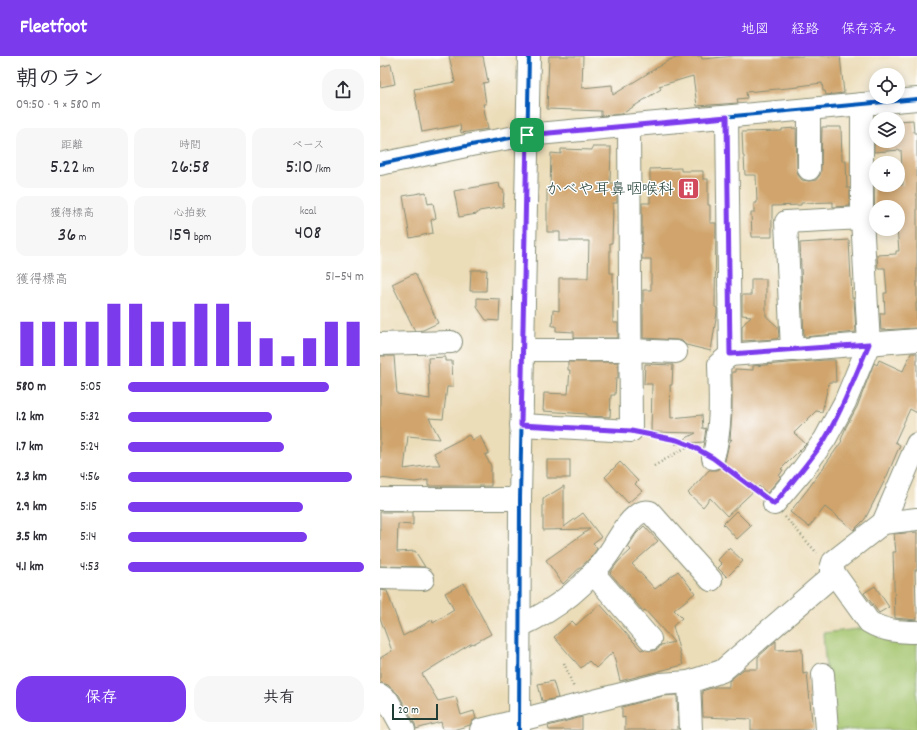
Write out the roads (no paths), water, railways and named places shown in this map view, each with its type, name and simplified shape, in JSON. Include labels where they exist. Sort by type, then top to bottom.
[{"type":"street","points":[[520,726],[521,425],[529,56]]},
{"type":"street","points":[[380,164],[527,135],[917,99]]},
{"type":"street","points":[[774,504],[801,472],[825,439],[845,402],[869,344],[862,218],[862,104]]},
{"type":"street","points":[[809,109],[810,170]]},
{"type":"street","points":[[727,117],[730,354]]},
{"type":"street","points":[[521,425],[631,431],[629,126]]},
{"type":"street","points":[[792,350],[786,222],[862,218]]},
{"type":"street","points":[[713,458],[718,441],[720,425],[719,364],[730,354],[917,340]]},
{"type":"street","points":[[380,344],[451,342]]},
{"type":"street","points":[[523,350],[631,350],[676,352]]},
{"type":"street","points":[[481,730],[520,726],[581,705],[661,684],[689,682],[722,671],[832,576],[831,569],[833,562],[883,523],[917,444]]},
{"type":"street","points":[[380,499],[520,500]]},
{"type":"street","points":[[520,626],[547,612],[570,595],[593,573],[635,515],[646,511],[650,512],[711,580]]},
{"type":"street","points":[[883,523],[917,519]]},
{"type":"street","points":[[831,569],[869,622],[877,627],[889,630],[917,632]]},
{"type":"street","points":[[593,573],[650,640]]},
{"type":"street","points":[[380,578],[423,579]]},
{"type":"street","points":[[823,674],[827,730]]},
{"type":"street","points":[[689,682],[691,730]]},
{"type":"street","points":[[380,695],[388,701],[404,730]]},
{"type":"place","name":"かべや耳鼻咽喉科","points":[[689,188]]}]
